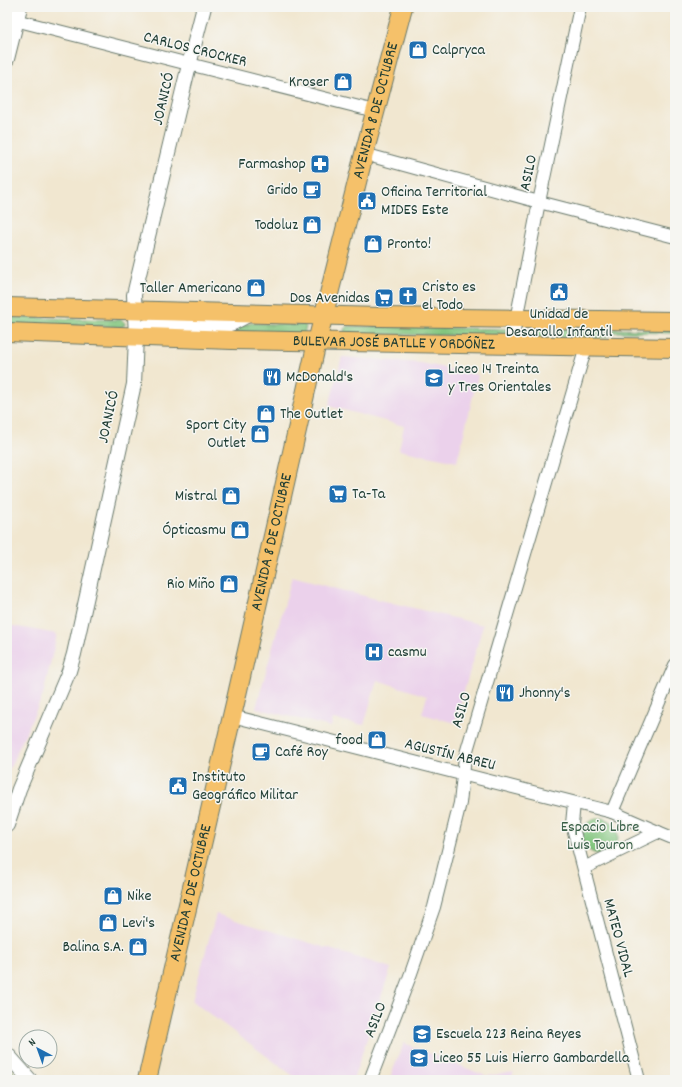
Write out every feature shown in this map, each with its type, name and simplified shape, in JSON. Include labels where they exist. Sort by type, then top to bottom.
[{"type":"main road","name":"AVENIDA 8 DE OCTUBRE","points":[[147,1080],[317,342],[375,111],[403,7]]},
{"type":"main road","name":"BULEVAR JOSÉ BATLLE Y ORDÓÑEZ","points":[[7,307],[250,314],[675,321]]},
{"type":"main road","name":"BULEVAR JOSÉ BATLLE Y ORDÓÑEZ","points":[[7,332],[232,340],[675,348]]},
{"type":"main road","points":[[591,347],[624,336],[675,336]]},
{"type":"street","name":"JOANICÓ","points":[[7,824],[19,789],[74,654],[134,384],[136,336],[134,294],[204,7]]},
{"type":"street","name":"ASILO","points":[[511,346],[539,202],[580,7]]},
{"type":"street","name":"CARLOS CROCKER","points":[[15,15],[189,65],[375,111]]},
{"type":"street","points":[[7,59],[15,15]]},
{"type":"street","points":[[364,154],[539,202],[675,237]]},
{"type":"street","name":"BULEVAR JOSÉ BATLLE Y ORDÓÑEZ","points":[[136,336],[141,329],[150,324],[226,325],[250,314]]},
{"type":"street","name":"ASILO","points":[[370,1080],[410,976],[434,907],[457,816],[465,757],[591,347]]},
{"type":"street","points":[[612,812],[675,665]]},
{"type":"street","name":"AGUSTÍN ABREU","points":[[232,716],[612,812],[675,839]]},
{"type":"street","name":"MATEO VIDAL","points":[[574,803],[572,824],[639,1080]]},
{"type":"street","points":[[584,868],[658,832]]},
{"type":"street","points":[[7,1054],[30,1080]]},
{"type":"shaded area","points":[[342,357],[421,363],[478,375],[457,462],[399,450],[404,426],[329,406]]},
{"type":"shaded area","name":"casmu","points":[[292,577],[483,625],[455,723],[422,714],[427,696],[377,680],[364,725],[333,719],[331,727],[256,708]]},
{"type":"shaded area","points":[[7,625],[57,634],[43,695],[7,774]]},
{"type":"shaded area","points":[[216,914],[391,968],[353,1080],[299,1080],[192,1001]]},
{"type":"shaded area","name":"Liceo 55 Luis Hierro Gambardella","points":[[404,1043],[486,1076],[514,1072],[510,1080],[389,1080]]},
{"type":"green space","points":[[7,317],[122,320],[125,325],[122,327],[7,325]]},
{"type":"green space","points":[[253,323],[305,325],[306,327],[304,334],[215,332]]},
{"type":"green space","points":[[347,326],[507,329],[509,332],[505,336],[345,334],[344,329]]},
{"type":"green space","points":[[536,328],[675,330],[675,333],[615,332],[606,337],[593,338],[535,337],[532,332]]},
{"type":"green space","name":"Espacio Libre Luis Touron","points":[[604,818],[613,823],[617,829],[617,843],[613,849],[604,854],[596,854],[587,849],[583,843],[582,832],[587,823],[593,819]]},
{"type":"green space","points":[[7,1064],[20,1080],[7,1080]]},
{"type":"place","name":"Calpryca","points":[[418,50]]},
{"type":"place","name":"Kroser","points":[[343,82]]},
{"type":"place","name":"Farmashop","points":[[320,164]]},
{"type":"place","name":"Grido","points":[[312,190]]},
{"type":"place","name":"Oficina Territorial MIDES Este","points":[[367,201]]},
{"type":"place","name":"Todoluz","points":[[312,225]]},
{"type":"place","name":"Pronto!","points":[[373,244]]},
{"type":"place","name":"Taller Americano","points":[[256,288]]},
{"type":"place","name":"Unidad de Desarollo Infantil","points":[[559,292]]},
{"type":"place","name":"Cristo es el Todo","points":[[408,296]]},
{"type":"place","name":"Dos Avenidas","points":[[384,298]]},
{"type":"place","name":"McDonald's","points":[[272,377]]},
{"type":"place","name":"Liceo 14 Treinta y Tres Orientales","points":[[434,378]]},
{"type":"place","name":"The Outlet","points":[[266,414]]},
{"type":"place","name":"Sport City Outlet","points":[[260,434]]},
{"type":"place","name":"Ta-Ta","points":[[338,494]]},
{"type":"place","name":"Mistral","points":[[231,496]]},
{"type":"place","name":"Ópticasmu","points":[[240,530]]},
{"type":"place","name":"Rio Miño","points":[[229,584]]},
{"type":"place","name":"casmu","points":[[374,652]]},
{"type":"place","name":"Jhonny's","points":[[505,693]]},
{"type":"place","name":"food","points":[[377,740]]},
{"type":"place","name":"Café Roy","points":[[261,752]]},
{"type":"place","name":"Instituto Geográfico Militar","points":[[178,786]]},
{"type":"place","name":"Nike","points":[[113,896]]},
{"type":"place","name":"Levi's","points":[[108,923]]},
{"type":"place","name":"Balina S.A.","points":[[138,947]]},
{"type":"place","name":"Escuela 223 Reina Reyes","points":[[422,1034]]},
{"type":"place","name":"Liceo 55 Luis Hierro Gambardella","points":[[419,1058]]}]
